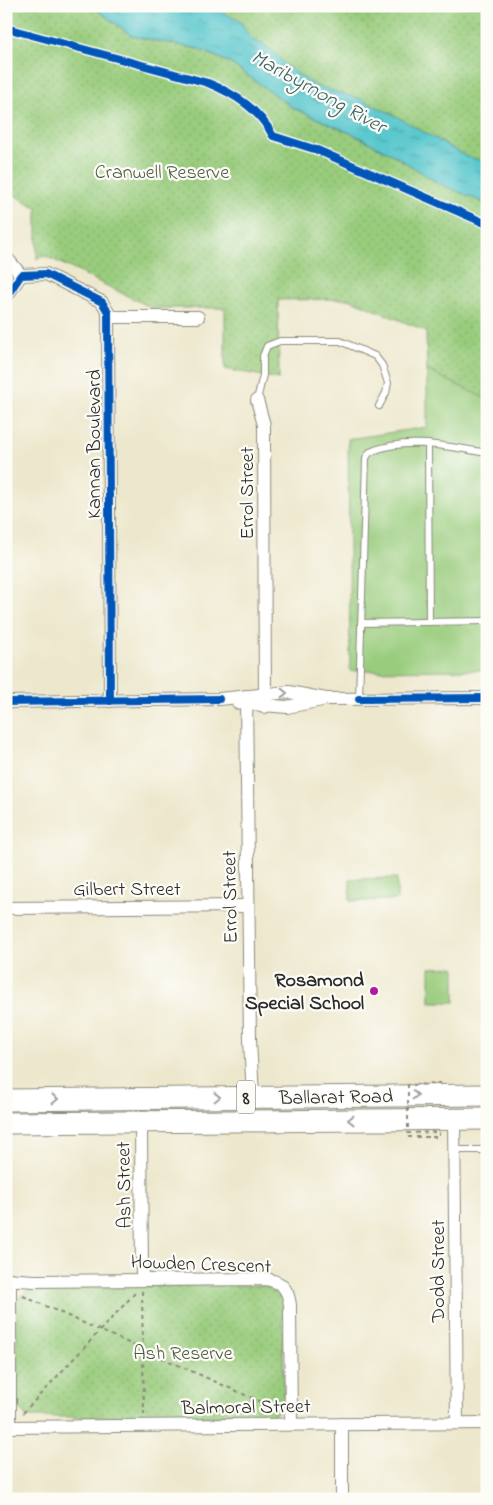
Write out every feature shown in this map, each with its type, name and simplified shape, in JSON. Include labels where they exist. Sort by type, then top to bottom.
[{"type":"highway","name":"Ballarat Road","points":[[6,1100],[487,1095]]},
{"type":"highway","name":"Ballarat Road","points":[[6,1122],[454,1119],[484,1121]]},
{"type":"street","points":[[6,257],[21,276]]},
{"type":"street","points":[[6,297],[21,276],[46,274],[102,302],[108,317],[198,317]]},
{"type":"street","name":"Kannan Boulevard","points":[[108,317],[110,701]]},
{"type":"street","name":"Errol Street","points":[[257,400],[264,425],[265,707]]},
{"type":"street","points":[[246,701],[265,693],[289,692],[326,699],[487,698]]},
{"type":"street","points":[[6,702],[219,699],[246,701],[265,707],[287,707],[326,699]]},
{"type":"street","name":"Errol Street","points":[[246,701],[250,1040],[253,1097]]},
{"type":"street","name":"Gilbert Street","points":[[6,908],[248,906]]},
{"type":"street","name":"Dodd Street","points":[[454,1119],[457,1423]]},
{"type":"street","name":"Ash Street","points":[[141,1122],[142,1279]]},
{"type":"street","points":[[8,1279],[8,1427]]},
{"type":"street","name":"Howden Crescent","points":[[8,1279],[34,1281],[264,1279],[283,1286],[288,1291],[290,1305],[290,1424]]},
{"type":"street","name":"Balmoral Street","points":[[8,1427],[487,1423]]},
{"type":"street","points":[[342,1424],[342,1499]]},
{"type":"lane","points":[[257,400],[263,375],[262,356],[267,346],[280,341],[340,341],[375,356],[382,365],[388,383],[386,393],[379,406]]},
{"type":"lane","points":[[428,444],[429,622]]},
{"type":"lane","points":[[359,699],[366,458],[370,452],[386,446],[428,444],[487,453]]},
{"type":"lane","points":[[361,623],[487,621]]},
{"type":"lane","points":[[454,1150],[487,1150]]},
{"type":"path","points":[[408,1137],[439,1137],[439,1132],[408,1133],[408,1084],[439,1084],[439,1080]]},
{"type":"path","points":[[22,1413],[135,1294],[142,1279]]},
{"type":"path","points":[[142,1279],[144,1416]]},
{"type":"path","points":[[22,1296],[275,1410],[284,1411]]},
{"type":"green space","name":"Cranwell Reserve","points":[[6,6],[82,6],[95,8],[132,36],[199,49],[230,63],[293,108],[359,137],[397,157],[438,183],[487,204],[487,399],[427,370],[426,331],[349,299],[278,300],[279,379],[225,369],[225,308],[152,308],[46,256],[37,259],[37,208],[6,190]]},
{"type":"green space","points":[[152,6],[487,6],[487,176]]},
{"type":"green space","points":[[427,370],[487,399],[487,670],[350,671],[348,439],[427,427]]},
{"type":"green space","points":[[397,878],[397,900],[350,901],[350,879]]},
{"type":"green space","points":[[455,967],[455,1002],[430,1002],[430,968]]},
{"type":"green space","name":"Ash Reserve","points":[[267,1285],[278,1291],[282,1302],[284,1404],[273,1417],[26,1417],[18,1406],[16,1300],[31,1288]]},
{"type":"water","name":"Maribyrnong River","points":[[82,6],[212,6],[241,22],[250,38],[270,49],[287,66],[313,85],[361,99],[394,115],[464,155],[487,163],[487,204],[438,183],[397,157],[359,137],[293,108],[230,63],[199,49],[132,36],[95,8]]},
{"type":"cycle path","points":[[6,28],[208,83],[237,97],[253,110],[273,136],[317,150],[487,224]]},
{"type":"cycle path","points":[[6,297],[21,275],[46,274],[102,302],[108,312],[110,701]]},
{"type":"cycle path","points":[[359,699],[487,698]]},
{"type":"cycle path","points":[[6,702],[219,699]]},
{"type":"place","name":"Rosamond Special School","points":[[374,991]]}]
